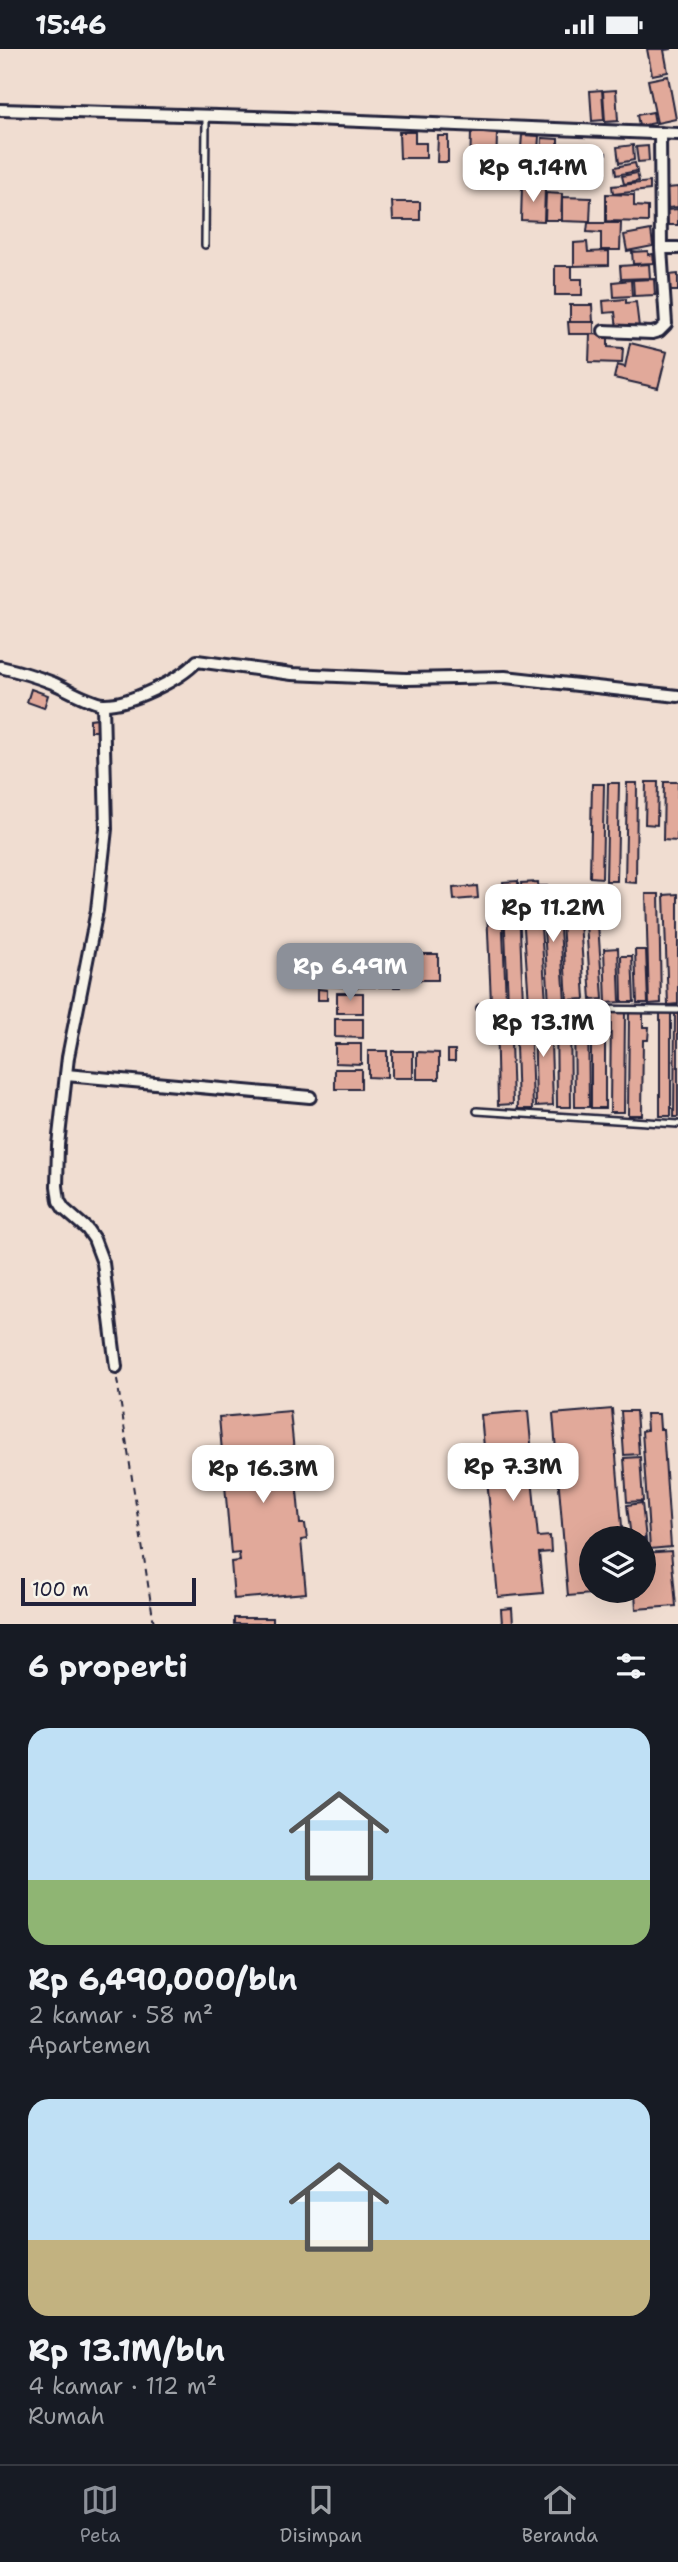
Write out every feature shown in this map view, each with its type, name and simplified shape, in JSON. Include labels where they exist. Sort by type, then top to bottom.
[{"type":"street","points":[[0,110],[206,118],[288,118],[678,134]]},
{"type":"street","points":[[604,331],[652,333],[659,331],[666,324],[661,248],[660,133]]},
{"type":"street","points":[[661,248],[678,248]]},
{"type":"street","points":[[0,667],[51,682],[103,704],[128,699],[172,680],[190,669],[197,661],[292,674],[416,679],[505,677],[678,696]]},
{"type":"street","points":[[103,704],[106,829],[97,910],[76,1008],[66,1075],[58,1145],[57,1194],[64,1209],[87,1229],[99,1248],[116,1367]]},
{"type":"street","points":[[66,1075],[310,1097]]},
{"type":"lane","points":[[205,245],[206,118]]},
{"type":"lane","points":[[480,1008],[678,1010]]},
{"type":"lane","points":[[477,1111],[678,1124]]},
{"type":"path","points":[[116,1367],[154,1624]]},
{"type":"building","points":[[647,49],[672,49],[664,50],[668,72],[652,75]]},
{"type":"building","points":[[668,76],[676,119],[657,123],[648,80]]},
{"type":"building","points":[[602,90],[604,120],[592,121],[590,91]]},
{"type":"building","points":[[616,90],[618,121],[605,122],[603,91]]},
{"type":"building","points":[[653,112],[655,123],[639,126],[637,115]]},
{"type":"building","points":[[399,132],[415,132],[415,143],[426,143],[426,158],[400,158]]},
{"type":"building","points":[[471,132],[497,134],[496,172],[470,171]]},
{"type":"building","points":[[522,135],[539,136],[536,181],[514,179],[515,161],[520,161]]},
{"type":"building","points":[[438,136],[448,136],[448,162],[437,162]]},
{"type":"building","points":[[542,138],[558,139],[558,174],[541,174]]},
{"type":"building","points":[[574,145],[589,146],[588,172],[574,172]]},
{"type":"building","points":[[633,145],[634,160],[619,163],[617,147]]},
{"type":"building","points":[[648,146],[649,161],[638,162],[636,147]]},
{"type":"building","points":[[590,152],[606,153],[605,173],[589,172]]},
{"type":"building","points":[[635,163],[637,171],[616,175],[615,167]]},
{"type":"building","points":[[637,173],[639,181],[624,184],[622,176]]},
{"type":"building","points":[[650,182],[650,190],[613,194],[612,186]]},
{"type":"building","points":[[522,187],[545,188],[544,221],[521,220]]},
{"type":"building","points":[[678,187],[678,207],[668,208],[667,188]]},
{"type":"building","points":[[546,193],[562,194],[561,220],[545,220]]},
{"type":"building","points":[[606,194],[634,195],[634,206],[648,207],[648,222],[606,221]]},
{"type":"building","points":[[562,197],[591,198],[590,222],[562,221]]},
{"type":"building","points":[[392,202],[420,202],[420,220],[393,220]]},
{"type":"building","points":[[678,209],[678,225],[668,225],[667,210]]},
{"type":"building","points":[[588,223],[621,223],[620,250],[601,250],[601,233],[587,232]]},
{"type":"building","points":[[651,230],[653,246],[627,251],[624,235]]},
{"type":"building","points":[[587,242],[588,252],[609,251],[609,265],[574,266],[574,243]]},
{"type":"building","points":[[648,251],[648,255],[653,254],[654,263],[633,264],[632,252]]},
{"type":"building","points":[[649,264],[650,278],[621,279],[620,266]]},
{"type":"building","points":[[555,266],[572,266],[572,279],[582,279],[582,295],[555,295]]},
{"type":"building","points":[[678,274],[678,291],[670,291],[669,275]]},
{"type":"building","points":[[654,279],[655,295],[634,296],[633,280]]},
{"type":"building","points":[[631,280],[632,296],[614,297],[613,282]]},
{"type":"building","points":[[626,299],[626,303],[636,302],[639,327],[617,329],[615,312],[604,313],[603,301]]},
{"type":"building","points":[[570,305],[592,305],[593,322],[570,322]]},
{"type":"building","points":[[568,322],[594,322],[594,334],[569,334]]},
{"type":"building","points":[[590,334],[608,335],[608,347],[623,348],[622,363],[589,362]]},
{"type":"building","points":[[630,343],[667,352],[658,388],[614,378],[617,365],[625,367]]},
{"type":"building","points":[[31,689],[48,695],[44,708],[27,702]]},
{"type":"building","points":[[98,718],[98,731],[90,731],[90,719]]},
{"type":"building","points":[[646,782],[658,782],[657,825],[645,824]]},
{"type":"building","points":[[664,782],[678,782],[677,841],[663,840]]},
{"type":"building","points":[[608,783],[619,783],[617,881],[606,881]]},
{"type":"building","points":[[627,783],[637,783],[636,883],[625,882]]},
{"type":"building","points":[[592,784],[604,784],[602,878],[590,877]]},
{"type":"building","points":[[518,881],[523,1002],[508,1003],[503,882]]},
{"type":"building","points":[[538,882],[546,1002],[529,1003],[521,883]]},
{"type":"building","points":[[477,886],[478,898],[454,900],[453,888]]},
{"type":"building","points":[[541,886],[557,886],[565,1001],[549,1002]]},
{"type":"building","points":[[578,890],[585,999],[567,1000],[560,891]]},
{"type":"building","points":[[584,893],[596,893],[603,999],[591,1000]]},
{"type":"building","points":[[646,894],[659,894],[661,1003],[649,1004]]},
{"type":"building","points":[[678,894],[678,1004],[668,1005],[664,895]]},
{"type":"building","points":[[487,909],[502,909],[506,1001],[491,1002]]},
{"type":"building","points":[[618,948],[620,1002],[606,1003],[604,949]]},
{"type":"building","points":[[635,950],[646,950],[648,1003],[637,1003]]},
{"type":"building","points":[[402,953],[412,953],[412,963],[402,963]]},
{"type":"building","points":[[418,954],[438,954],[438,980],[418,980]]},
{"type":"building","points":[[621,956],[632,956],[634,1002],[622,1002]]},
{"type":"building","points":[[328,961],[350,961],[350,987],[328,986]]},
{"type":"building","points":[[354,961],[375,961],[375,987],[354,987]]},
{"type":"building","points":[[379,962],[400,962],[400,987],[379,987]]},
{"type":"building","points":[[318,989],[327,990],[327,1000],[318,1000]]},
{"type":"building","points":[[337,993],[363,993],[363,1013],[337,1013]]},
{"type":"building","points":[[556,1010],[570,1010],[571,1107],[557,1107]]},
{"type":"building","points":[[574,1010],[588,1010],[589,1107],[575,1107]]},
{"type":"building","points":[[591,1010],[605,1010],[605,1108],[591,1108]]},
{"type":"building","points":[[496,1011],[510,1011],[513,1104],[498,1105]]},
{"type":"building","points":[[611,1011],[625,1011],[624,1112],[610,1112]]},
{"type":"building","points":[[629,1011],[643,1011],[643,1027],[649,1027],[648,1040],[643,1040],[642,1115],[628,1115]]},
{"type":"building","points":[[534,1012],[550,1012],[553,1105],[536,1106]]},
{"type":"building","points":[[660,1012],[671,1012],[671,1116],[660,1116]]},
{"type":"building","points":[[515,1013],[530,1013],[533,1109],[518,1109]]},
{"type":"building","points":[[675,1013],[678,1013],[678,1117],[674,1117]]},
{"type":"building","points":[[335,1019],[363,1019],[363,1038],[335,1037]]},
{"type":"building","points":[[335,1044],[361,1044],[361,1064],[335,1063]]},
{"type":"building","points":[[448,1050],[455,1050],[455,1061],[448,1061]]},
{"type":"building","points":[[368,1051],[387,1051],[387,1078],[368,1077]]},
{"type":"building","points":[[392,1051],[413,1051],[413,1078],[392,1078]]},
{"type":"building","points":[[417,1052],[439,1053],[439,1079],[417,1079]]},
{"type":"building","points":[[335,1069],[361,1069],[361,1089],[335,1089]]},
{"type":"building","points":[[612,1409],[622,1526],[579,1526],[579,1595],[568,1596],[553,1414]]},
{"type":"building","points":[[290,1411],[295,1462],[301,1461],[302,1478],[296,1479],[300,1524],[305,1524],[307,1539],[301,1540],[306,1593],[234,1599],[231,1562],[240,1561],[239,1553],[231,1554],[219,1417]]},
{"type":"building","points":[[528,1411],[532,1454],[544,1453],[545,1468],[531,1469],[538,1537],[550,1536],[551,1552],[539,1553],[543,1593],[498,1597],[481,1415]]},
{"type":"building","points":[[621,1411],[636,1411],[639,1454],[624,1455]]},
{"type":"building","points":[[646,1414],[659,1414],[660,1429],[663,1429],[671,1547],[656,1548],[656,1526],[648,1526],[642,1431],[647,1430]]},
{"type":"building","points":[[640,1457],[643,1501],[627,1502],[624,1458]]},
{"type":"building","points":[[642,1503],[644,1526],[630,1526],[627,1505]]},
{"type":"building","points":[[671,1551],[676,1606],[636,1609],[636,1603],[656,1603],[656,1552]]},
{"type":"building","points":[[512,1608],[513,1624],[502,1624],[501,1609]]},
{"type":"building","points":[[234,1618],[273,1618],[273,1624],[234,1624]]}]
